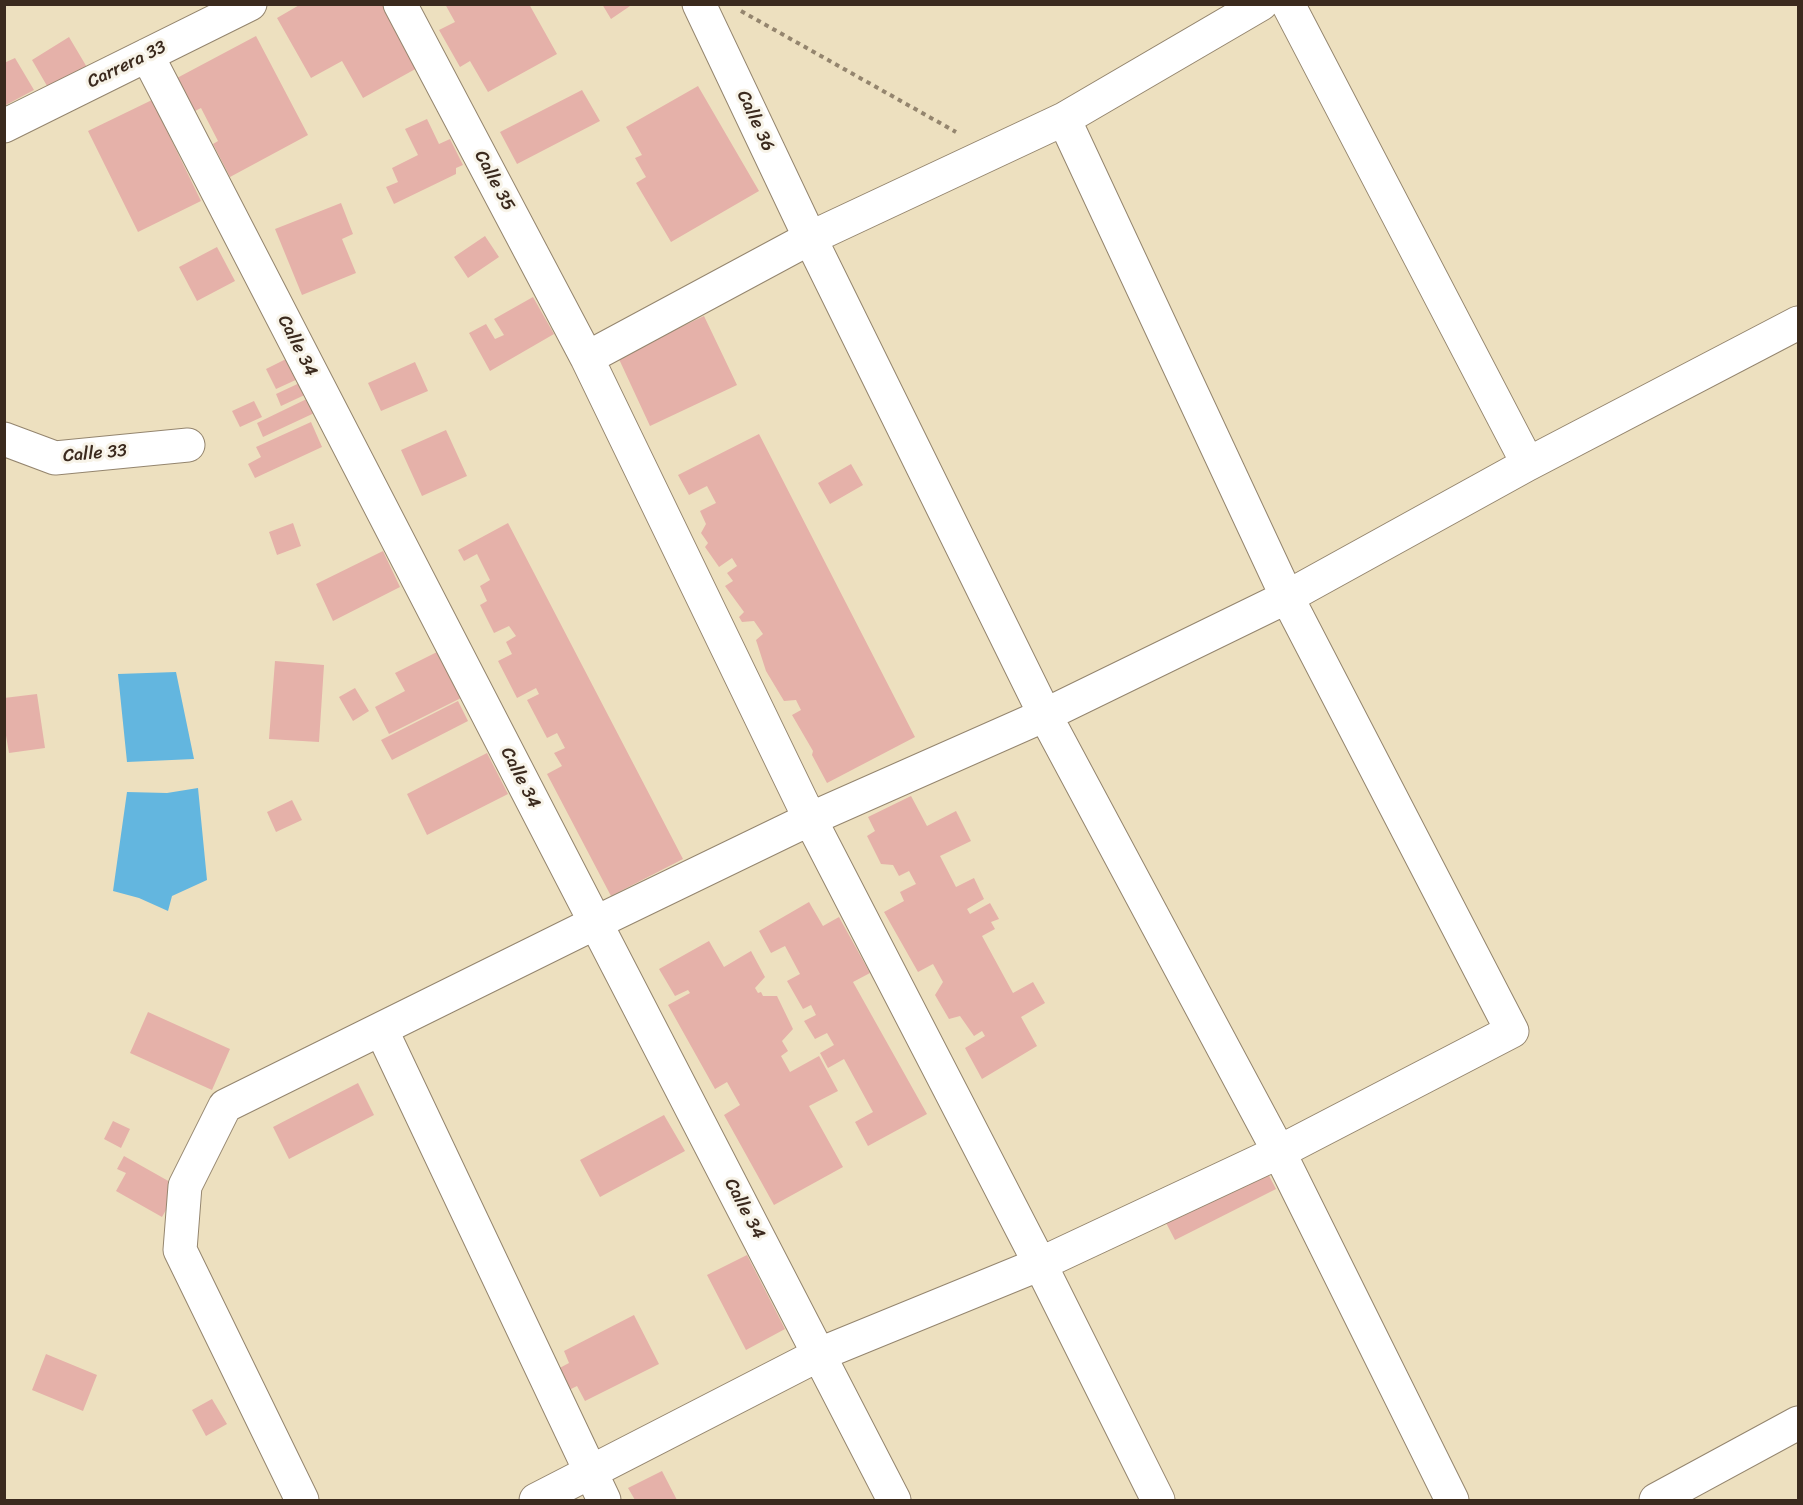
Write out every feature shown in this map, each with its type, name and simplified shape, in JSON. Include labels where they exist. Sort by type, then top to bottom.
[{"type":"street","name":"Carrera 33","points":[[4,126],[250,4]]},
{"type":"street","name":"Calle 35","points":[[400,4],[587,358],[810,819],[1040,1264],[1158,1500]]},
{"type":"street","name":"Calle 36","points":[[699,4],[810,238],[1045,715],[1279,1152],[1452,1500]]},
{"type":"street","points":[[587,358],[810,238],[994,154],[1064,119],[1261,4]]},
{"type":"street","points":[[1288,4],[1528,464]]},
{"type":"street","name":"Calle 34","points":[[147,55],[894,1500]]},
{"type":"street","points":[[536,1500],[597,1487],[820,1354],[1040,1264],[1279,1152],[1512,1031],[1287,597],[1064,119]]},
{"type":"street","points":[[302,1500],[180,1250],[185,1186],[225,1106],[810,819],[1045,715],[1287,597],[1528,464],[1798,323]]},
{"type":"street","name":"Calle 33","points":[[4,439],[55,458],[188,445]]},
{"type":"street","points":[[381,1029],[597,1487]]},
{"type":"street","points":[[1656,1500],[1798,1423]]},
{"type":"path","points":[[740,10],[994,154]]},
{"type":"water","points":[[176,672],[194,759],[127,762],[118,674]]},
{"type":"water","points":[[198,788],[207,880],[172,896],[168,911],[139,898],[113,891],[127,792],[167,793]]},
{"type":"building","points":[[301,4],[384,4],[419,67],[363,98],[342,61],[311,78],[277,18]]},
{"type":"building","points":[[445,4],[529,4],[557,54],[488,92],[470,61],[460,67],[439,30],[455,22]]},
{"type":"building","points":[[602,4],[633,4],[611,19]]},
{"type":"building","points":[[256,36],[308,135],[230,177],[213,144],[218,141],[201,108],[195,111],[177,78]]},
{"type":"building","points":[[69,37],[88,69],[50,91],[32,60]]},
{"type":"building","points":[[15,58],[34,90],[4,106],[4,63]]},
{"type":"building","points":[[698,86],[759,191],[671,242],[636,183],[646,177],[635,158],[642,155],[626,127]]},
{"type":"building","points":[[582,90],[600,121],[517,164],[500,132]]},
{"type":"building","points":[[152,100],[201,201],[138,232],[88,131]]},
{"type":"building","points":[[427,119],[439,144],[450,139],[463,165],[456,168],[456,174],[394,204],[386,187],[398,182],[392,168],[418,155],[405,129]]},
{"type":"building","points":[[341,203],[353,234],[342,239],[356,273],[302,295],[275,229]]},
{"type":"building","points":[[485,236],[499,257],[468,278],[454,257]]},
{"type":"building","points":[[217,247],[235,281],[197,301],[179,267]]},
{"type":"building","points":[[533,297],[554,334],[490,371],[469,333],[486,324],[495,339],[504,335],[494,319]]},
{"type":"building","points":[[704,316],[737,385],[650,426],[618,357]]},
{"type":"building","points":[[290,357],[300,378],[276,389],[266,369]]},
{"type":"building","points":[[415,362],[428,391],[381,411],[368,383]]},
{"type":"building","points":[[306,380],[311,392],[281,406],[276,394]]},
{"type":"building","points":[[319,393],[325,408],[263,437],[257,423]]},
{"type":"building","points":[[254,401],[262,417],[240,427],[232,411]]},
{"type":"building","points":[[311,422],[322,447],[255,478],[248,464],[261,457],[256,447]]},
{"type":"building","points":[[446,430],[467,476],[422,496],[401,450]]},
{"type":"building","points":[[759,434],[915,737],[827,783],[812,755],[813,751],[792,715],[801,710],[796,700],[784,701],[766,671],[756,640],[763,634],[754,621],[742,622],[739,617],[744,612],[725,586],[733,581],[727,573],[737,566],[732,558],[719,567],[705,547],[708,543],[701,533],[706,524],[700,511],[716,503],[707,486],[689,495],[678,475]]},
{"type":"building","points":[[851,464],[863,485],[830,504],[818,483]]},
{"type":"building","points":[[293,523],[301,546],[277,555],[269,532]]},
{"type":"building","points":[[508,523],[683,859],[611,896],[547,774],[562,766],[554,753],[565,748],[557,733],[547,738],[527,700],[539,694],[536,688],[517,698],[498,661],[512,654],[506,642],[516,636],[509,626],[494,633],[480,605],[487,601],[480,586],[490,580],[477,554],[464,561],[458,550]]},
{"type":"building","points":[[383,551],[400,587],[333,621],[316,584]]},
{"type":"building","points":[[437,652],[461,698],[389,734],[375,707],[405,691],[395,673]]},
{"type":"building","points":[[275,661],[324,665],[319,742],[269,739]]},
{"type":"building","points":[[355,688],[369,711],[353,721],[339,697]]},
{"type":"building","points":[[37,694],[45,748],[9,753],[4,724],[4,698]]},
{"type":"building","points":[[458,701],[468,721],[392,760],[381,740]]},
{"type":"building","points":[[487,753],[508,794],[427,835],[407,794]]},
{"type":"building","points":[[911,796],[927,826],[956,811],[971,841],[940,856],[956,887],[974,878],[984,899],[967,909],[970,914],[990,903],[999,919],[991,922],[995,929],[982,936],[1013,993],[1033,982],[1045,1003],[1021,1017],[1037,1046],[982,1079],[965,1048],[985,1036],[982,1031],[974,1036],[960,1016],[949,1019],[935,995],[943,982],[933,964],[918,972],[884,912],[904,901],[900,892],[916,884],[909,871],[899,876],[893,865],[881,864],[867,836],[875,831],[868,817]]},
{"type":"building","points":[[292,800],[302,820],[276,832],[267,812]]},
{"type":"building","points":[[809,902],[823,926],[839,917],[870,973],[853,982],[927,1114],[868,1146],[855,1122],[873,1112],[844,1059],[828,1068],[820,1053],[834,1045],[827,1033],[815,1039],[804,1021],[816,1015],[811,1005],[803,1009],[787,981],[800,974],[785,946],[771,953],[759,931]]},
{"type":"building","points":[[709,941],[724,967],[751,951],[765,977],[755,988],[763,996],[777,996],[793,1029],[782,1041],[788,1051],[781,1056],[790,1072],[819,1056],[838,1091],[809,1106],[843,1167],[774,1205],[724,1115],[740,1105],[727,1082],[715,1089],[668,1005],[690,993],[688,990],[675,996],[659,969]]},
{"type":"building","points":[[148,1012],[230,1049],[212,1090],[130,1053]]},
{"type":"building","points":[[358,1083],[374,1115],[289,1159],[273,1127]]},
{"type":"building","points":[[664,1115],[685,1151],[600,1197],[580,1160]]},
{"type":"building","points":[[113,1121],[130,1129],[121,1148],[104,1139]]},
{"type":"building","points":[[124,1156],[179,1187],[162,1217],[116,1191],[126,1173],[117,1169]]},
{"type":"building","points":[[1265,1168],[1276,1189],[1175,1240],[1164,1219]]},
{"type":"building","points":[[747,1255],[785,1329],[746,1350],[707,1275]]},
{"type":"building","points":[[634,1315],[659,1364],[585,1401],[577,1386],[565,1392],[554,1371],[569,1363],[564,1351]]},
{"type":"building","points":[[46,1354],[97,1375],[83,1411],[32,1390]]},
{"type":"building","points":[[212,1399],[227,1424],[206,1436],[192,1410]]},
{"type":"building","points":[[662,1471],[677,1500],[635,1500],[628,1488]]}]
